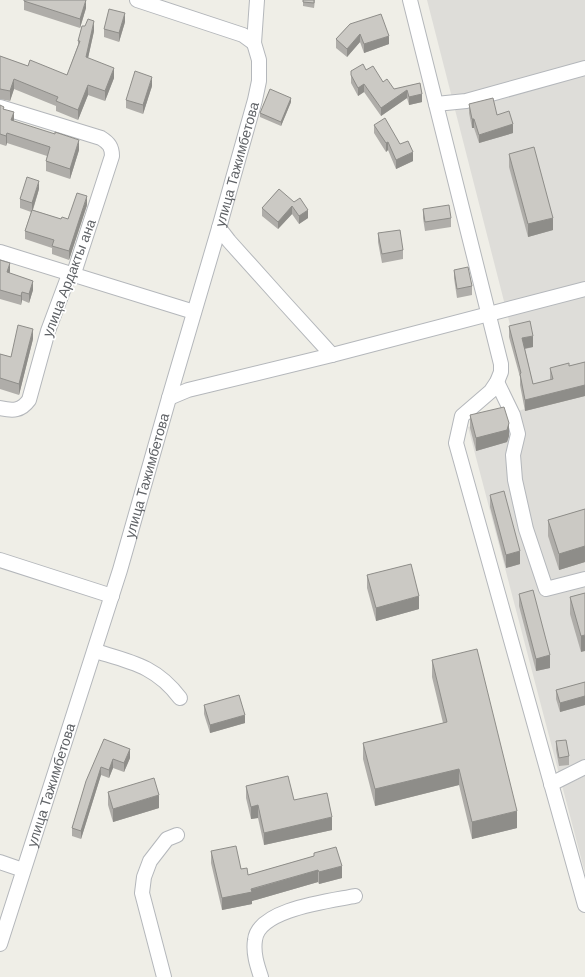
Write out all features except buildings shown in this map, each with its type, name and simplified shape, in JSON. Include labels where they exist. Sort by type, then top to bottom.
[{"type":"street","points":[[137,0],[243,36],[254,42]]},
{"type":"street","name":"улица Тажимбетова","points":[[0,944],[112,596],[168,398],[219,228],[256,93],[259,81],[259,60],[254,42],[257,0]]},
{"type":"street","points":[[410,0],[501,364],[501,372],[498,382],[482,400],[462,416],[456,443],[585,905]]},
{"type":"street","points":[[436,104],[466,101],[585,68]]},
{"type":"street","name":"улица Ардакты ана","points":[[0,107],[101,138],[110,146],[112,156],[77,263],[72,275],[67,280],[48,331],[29,400],[19,409],[9,410],[0,408]]},
{"type":"street","points":[[219,228],[266,283],[332,355]]},
{"type":"street","points":[[0,252],[194,312]]},
{"type":"street","points":[[168,398],[188,390],[332,355],[585,289]]},
{"type":"street","points":[[498,382],[513,415],[518,434],[513,455],[516,480],[526,529],[546,589],[585,579]]},
{"type":"street","points":[[0,560],[112,596]]},
{"type":"street","points":[[95,651],[138,664],[172,687],[180,698]]},
{"type":"street","points":[[551,784],[579,770]]},
{"type":"street","points":[[164,977],[142,893],[144,877],[150,861],[167,839],[177,835]]},
{"type":"street","points":[[0,862],[23,870]]},
{"type":"street","points":[[261,977],[256,960],[255,939],[260,929],[266,922],[286,911],[355,896]]},
{"type":"shaded area","points":[[427,0],[585,0],[585,873],[468,427],[531,407]]}]
